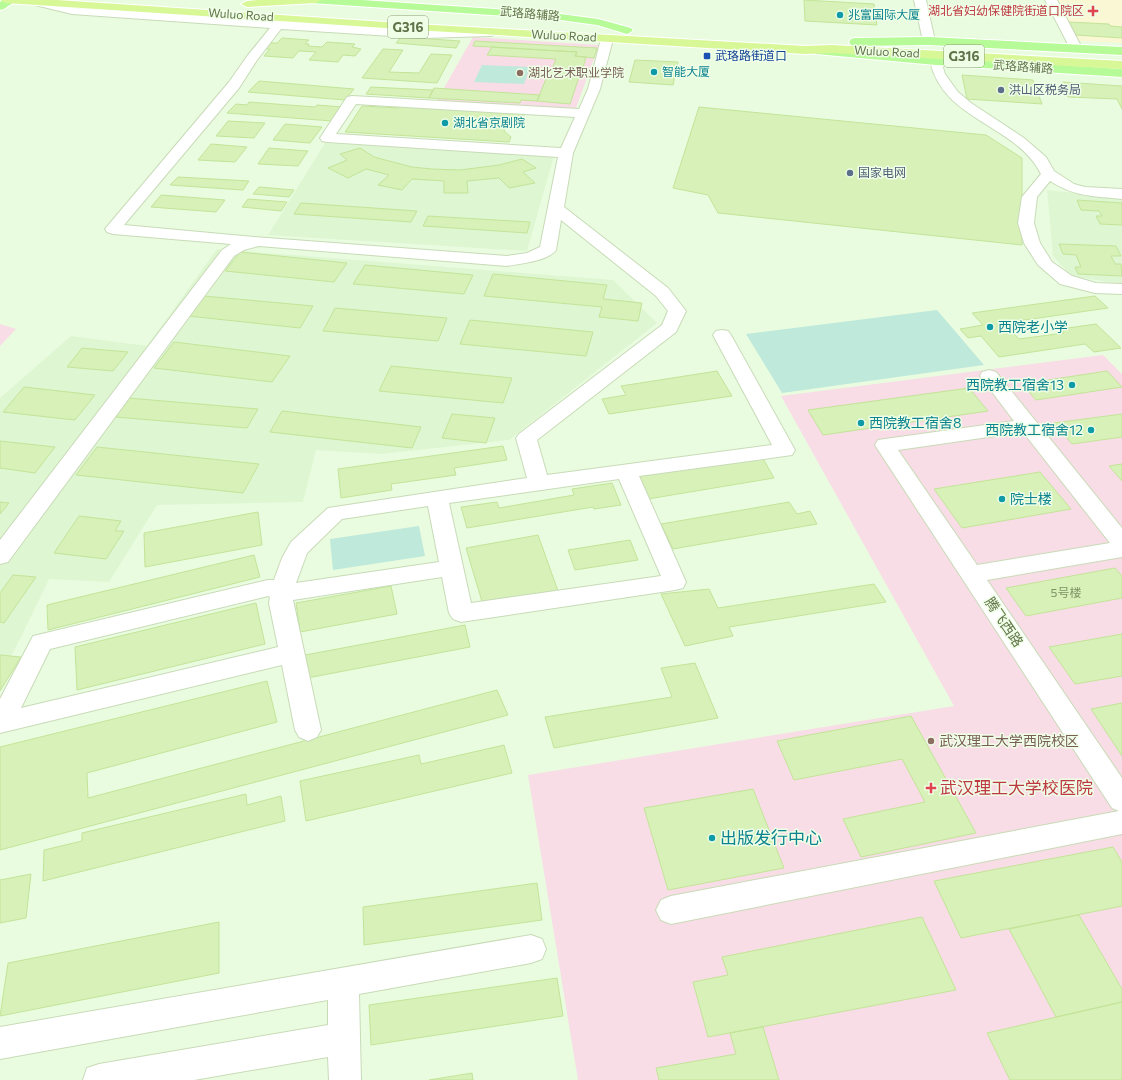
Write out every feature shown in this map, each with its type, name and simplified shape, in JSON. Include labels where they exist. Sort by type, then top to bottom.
[{"type":"highway","name":"Wuluo Road","points":[[6,0],[154,5],[226,5],[461,22],[1122,58]]},
{"type":"highway","points":[[226,5],[315,0]]},
{"type":"highway","name":"Wuluo Road","points":[[154,5],[491,32],[805,50],[832,49],[1122,65]]},
{"type":"highway","points":[[154,5],[212,20]]},
{"type":"main road","points":[[0,7],[11,0]]},
{"type":"main road","name":"武珞路辅路","points":[[311,0],[554,16],[598,22],[627,30]]},
{"type":"main road","name":"武珞路辅路","points":[[834,42],[929,41],[1122,51]]},
{"type":"main road","name":"武珞路辅路","points":[[805,50],[936,61],[1122,73]]},
{"type":"street","points":[[920,0],[929,41]]},
{"type":"street","points":[[1051,0],[1076,48]]},
{"type":"street","points":[[35,2],[72,11],[278,25],[423,34],[491,32]]},
{"type":"street","points":[[278,25],[252,58],[234,85],[113,229],[507,261],[519,260],[541,254],[548,250],[566,153],[594,89],[607,39]]},
{"type":"street","points":[[936,61],[938,74],[953,95],[966,106],[1019,141],[1041,160],[1048,174],[1069,187],[1085,191],[1122,194]]},
{"type":"street","points":[[566,153],[327,138],[352,100],[583,113]]},
{"type":"street","points":[[1048,174],[1030,197],[1026,223],[1032,243],[1046,265],[1066,280],[1095,288],[1122,289]]},
{"type":"street","points":[[539,483],[526,438],[670,328],[677,311],[662,292],[555,208]]},
{"type":"street","points":[[0,556],[228,253],[235,247],[259,241]]},
{"type":"street","points":[[308,730],[281,603],[283,590],[296,552],[316,530],[336,513],[539,483],[785,450],[722,335]]},
{"type":"street","points":[[989,376],[1122,544]]},
{"type":"street","name":"腾飞西路","points":[[1029,425],[885,445],[1122,800]]},
{"type":"street","points":[[437,498],[461,613],[675,582],[626,471]]},
{"type":"street","points":[[972,574],[1122,549]]},
{"type":"street","points":[[0,723],[42,642],[268,588],[297,592],[451,568]]},
{"type":"street","points":[[0,723],[292,653]]},
{"type":"street","points":[[671,910],[1122,822]]},
{"type":"street","points":[[0,1043],[531,949]]},
{"type":"street","points":[[343,982],[345,1080]]},
{"type":"street","points":[[99,1080],[344,1038]]},
{"type":"shaded area","name":"湖北省妇幼保健院街道口院区","points":[[1057,0],[1122,0],[1122,43],[1079,41]]},
{"type":"shaded area","name":"湖北艺术职业学院","points":[[473,37],[599,45],[575,111],[436,102]]},
{"type":"shaded area","points":[[482,65],[530,67],[524,84],[474,82]]},
{"type":"shaded area","points":[[325,143],[554,156],[527,251],[268,235]]},
{"type":"shaded area","points":[[1047,190],[1122,198],[1122,284],[1071,276],[1053,256]]},
{"type":"shaded area","points":[[217,249],[613,280],[657,323],[509,440],[381,454],[316,450],[303,502],[157,505],[109,582],[49,579],[0,677],[0,398],[71,336],[147,346]]},
{"type":"shaded area","points":[[937,310],[984,365],[782,393],[746,334]]},
{"type":"shaded area","points":[[0,324],[16,329],[0,346]]},
{"type":"shaded area","name":"武汉理工大学西院校区","points":[[1103,355],[1122,374],[1122,1080],[578,1080],[528,775],[954,706],[781,396]]},
{"type":"shaded area","points":[[419,526],[425,556],[333,570],[330,539]]},
{"type":"building","name":"兆富国际大厦","points":[[804,0],[874,4],[877,25],[805,21]]},
{"type":"building","points":[[1069,22],[1109,24],[1110,26],[1122,27],[1122,38],[1076,35]]},
{"type":"building","points":[[401,37],[460,41],[456,48],[396,43]]},
{"type":"building","points":[[282,38],[309,40],[305,44],[309,44],[308,46],[322,47],[327,42],[355,44],[352,47],[361,49],[355,56],[343,55],[338,62],[309,60],[316,52],[299,51],[293,58],[264,56],[270,49],[263,49],[269,43],[277,43]]},
{"type":"building","points":[[475,41],[597,48],[594,58],[575,56],[577,52],[473,46]]},
{"type":"building","points":[[492,47],[577,52],[575,56],[586,57],[582,71],[552,69],[556,59],[487,55]]},
{"type":"building","points":[[383,49],[403,50],[389,72],[419,73],[431,54],[452,55],[437,83],[362,78]]},
{"type":"building","name":"智能大厦","points":[[635,60],[678,62],[673,85],[629,82]]},
{"type":"building","points":[[550,69],[581,71],[570,104],[537,101]]},
{"type":"building","name":"洪山区税务局","points":[[962,75],[1033,80],[1042,104],[967,99]]},
{"type":"building","points":[[259,81],[354,89],[345,100],[248,92]]},
{"type":"building","points":[[1062,82],[1122,86],[1122,109],[1117,99],[1068,97]]},
{"type":"building","points":[[371,87],[433,90],[429,98],[366,94]]},
{"type":"building","points":[[434,88],[540,95],[537,101],[521,100],[520,103],[429,98]]},
{"type":"building","points":[[249,102],[315,107],[317,105],[343,107],[332,121],[227,113],[236,104],[247,105]]},
{"type":"building","points":[[400,104],[535,112],[516,117],[506,123],[504,131],[511,137],[509,142],[345,132],[362,106],[398,108]]},
{"type":"building","name":"国家电网","points":[[699,107],[986,135],[1022,158],[1022,245],[718,213],[708,195],[673,188]]},
{"type":"building","points":[[228,121],[265,123],[254,138],[216,136]]},
{"type":"building","points":[[285,124],[322,127],[310,143],[273,140]]},
{"type":"building","points":[[211,144],[247,147],[235,162],[198,160]]},
{"type":"building","points":[[269,148],[308,151],[298,166],[258,164]]},
{"type":"building","points":[[360,148],[374,157],[412,167],[432,169],[460,170],[499,165],[522,159],[536,168],[523,172],[535,183],[509,188],[499,178],[467,181],[468,193],[444,193],[444,181],[412,179],[402,190],[378,185],[389,175],[366,169],[348,178],[328,168],[347,160],[340,154]]},
{"type":"building","points":[[178,177],[249,181],[243,190],[170,185]]},
{"type":"building","points":[[259,187],[294,190],[289,197],[253,194]]},
{"type":"building","points":[[161,195],[225,200],[216,212],[151,207]]},
{"type":"building","points":[[248,199],[287,202],[281,211],[242,207]]},
{"type":"building","points":[[1077,200],[1122,203],[1122,225],[1100,224],[1096,216],[1102,216],[1099,211],[1081,210]]},
{"type":"building","points":[[301,203],[417,211],[411,222],[294,214]]},
{"type":"building","points":[[428,216],[530,222],[527,233],[423,226]]},
{"type":"building","points":[[1059,244],[1116,246],[1121,256],[1111,256],[1115,264],[1121,264],[1122,276],[1078,274],[1075,267],[1081,267],[1076,255],[1063,254]]},
{"type":"building","points":[[240,252],[347,263],[334,282],[225,271]]},
{"type":"building","points":[[365,265],[473,275],[464,294],[353,284]]},
{"type":"building","points":[[493,274],[607,285],[603,299],[642,303],[638,321],[599,317],[602,307],[484,296]]},
{"type":"building","points":[[204,296],[313,306],[300,328],[188,316]]},
{"type":"building","name":"西院老小学","points":[[1095,296],[1108,308],[1004,323],[1019,339],[1064,333],[1061,329],[1096,324],[1121,348],[1094,352],[1085,344],[999,357],[981,336],[968,338],[960,329],[983,325],[972,313]]},
{"type":"building","points":[[335,308],[447,318],[438,341],[323,331]]},
{"type":"building","points":[[470,320],[593,332],[586,356],[460,344]]},
{"type":"building","points":[[174,342],[290,356],[272,382],[154,368]]},
{"type":"building","points":[[82,348],[128,352],[113,371],[67,367]]},
{"type":"building","points":[[391,366],[512,378],[503,403],[379,391]]},
{"type":"building","points":[[717,371],[732,396],[609,414],[602,399],[626,395],[621,386]]},
{"type":"building","name":"西院教工宿舍13","points":[[1107,371],[1122,387],[1036,400],[1022,384]]},
{"type":"building","points":[[24,387],[95,395],[75,420],[3,412]]},
{"type":"building","name":"西院教工宿舍8","points":[[969,388],[988,411],[823,435],[808,410]]},
{"type":"building","points":[[128,398],[258,409],[247,428],[115,417]]},
{"type":"building","points":[[282,411],[421,427],[412,448],[270,432]]},
{"type":"building","points":[[452,414],[495,418],[486,443],[442,438]]},
{"type":"building","name":"西院教工宿舍12","points":[[1122,414],[1122,437],[1072,444],[1054,423]]},
{"type":"building","points":[[0,441],[55,447],[35,473],[0,468]]},
{"type":"building","points":[[503,446],[507,460],[454,468],[456,475],[391,484],[392,490],[341,498],[338,469]]},
{"type":"building","points":[[97,447],[259,464],[243,493],[76,475]]},
{"type":"building","points":[[761,455],[774,478],[648,499],[637,474]]},
{"type":"building","points":[[1122,464],[1122,481],[1109,466]]},
{"type":"building","name":"院士楼","points":[[1040,472],[1071,509],[962,528],[934,489]]},
{"type":"building","points":[[612,483],[621,505],[594,509],[593,507],[467,528],[461,507],[497,502],[499,508],[574,495],[572,489]]},
{"type":"building","points":[[0,502],[9,503],[0,514]]},
{"type":"building","points":[[789,502],[797,514],[810,511],[817,524],[673,549],[661,524]]},
{"type":"building","points":[[258,512],[262,545],[145,567],[144,533]]},
{"type":"building","points":[[79,516],[121,521],[115,531],[124,531],[106,559],[54,553]]},
{"type":"building","points":[[538,535],[558,591],[483,605],[466,548]]},
{"type":"building","points":[[630,540],[638,560],[575,570],[568,550]]},
{"type":"building","points":[[254,555],[260,577],[48,630],[47,605]]},
{"type":"building","points":[[1115,568],[1122,576],[1122,598],[1026,616],[1006,588]]},
{"type":"building","points":[[13,575],[36,577],[4,623],[0,622],[0,593]]},
{"type":"building","points":[[874,584],[886,602],[729,627],[733,636],[685,646],[661,594],[709,589],[718,608]]},
{"type":"building","points":[[391,586],[397,614],[300,632],[296,603]]},
{"type":"building","points":[[256,603],[265,644],[77,690],[75,647]]},
{"type":"building","points":[[465,625],[470,647],[302,679],[300,656]]},
{"type":"building","points":[[1122,634],[1122,676],[1075,684],[1049,647]]},
{"type":"building","points":[[0,655],[21,657],[0,691]]},
{"type":"building","points":[[695,663],[718,718],[554,748],[545,717],[672,697],[661,668]]},
{"type":"building","points":[[267,681],[277,722],[87,773],[88,798],[497,690],[508,715],[0,850],[0,747]]},
{"type":"building","points":[[1122,703],[1122,756],[1091,709]]},
{"type":"building","points":[[911,716],[976,833],[861,857],[843,819],[925,802],[902,759],[794,780],[777,741]]},
{"type":"building","points":[[504,745],[512,773],[306,821],[300,781],[419,755],[421,764]]},
{"type":"building","name":"出版发行中心","points":[[753,789],[784,868],[668,890],[644,808]]},
{"type":"building","points":[[246,794],[247,805],[281,796],[285,821],[43,881],[44,850],[82,841],[82,833]]},
{"type":"building","points":[[1113,847],[1122,862],[1122,906],[961,938],[934,881]]},
{"type":"building","points":[[31,874],[26,918],[0,923],[0,880]]},
{"type":"building","points":[[537,883],[542,920],[364,945],[363,907]]},
{"type":"building","points":[[1079,915],[1122,989],[1122,1002],[1056,1017],[1009,929]]},
{"type":"building","points":[[922,917],[956,990],[708,1037],[693,982],[728,975],[722,957]]},
{"type":"building","points":[[219,922],[219,973],[0,1016],[8,963]]},
{"type":"building","points":[[557,978],[563,1016],[371,1045],[369,1005]]},
{"type":"building","points":[[1122,1002],[1122,1080],[1010,1080],[987,1033]]},
{"type":"building","points":[[763,1027],[779,1080],[659,1080],[656,1068],[736,1054],[730,1033]]},
{"type":"building","points":[[472,1073],[473,1080],[429,1080]]},
{"type":"place","name":"湖北省妇幼保健院街道口院区","points":[[1093,11]]},
{"type":"place","name":"兆富国际大厦","points":[[840,15]]},
{"type":"place","name":"武珞路街道口","points":[[707,56]]},
{"type":"place","name":"智能大厦","points":[[654,72]]},
{"type":"place","name":"湖北艺术职业学院","points":[[520,73]]},
{"type":"place","name":"洪山区税务局","points":[[1001,90]]},
{"type":"place","name":"湖北省京剧院","points":[[445,123]]},
{"type":"place","name":"国家电网","points":[[850,173]]},
{"type":"place","name":"西院老小学","points":[[990,327]]},
{"type":"place","name":"西院教工宿舍13","points":[[1072,385]]},
{"type":"place","name":"西院教工宿舍8","points":[[861,423]]},
{"type":"place","name":"西院教工宿舍12","points":[[1091,430]]},
{"type":"place","name":"院士楼","points":[[1002,499]]},
{"type":"place","name":"武汉理工大学西院校区","points":[[931,741]]},
{"type":"place","name":"武汉理工大学校医院","points":[[931,788]]},
{"type":"place","name":"出版发行中心","points":[[712,838]]}]
